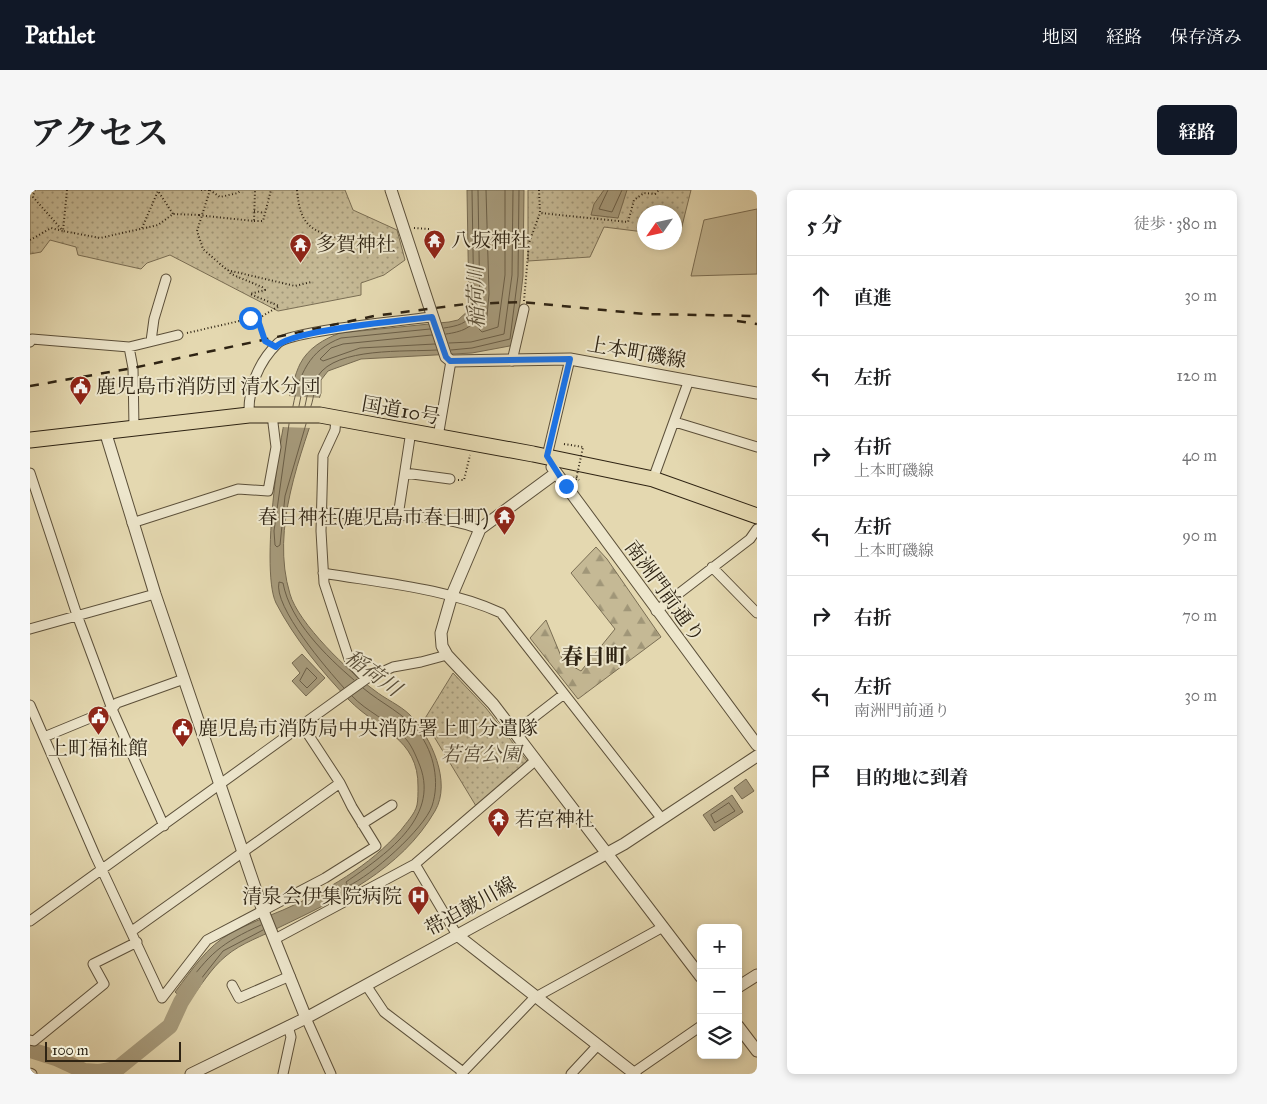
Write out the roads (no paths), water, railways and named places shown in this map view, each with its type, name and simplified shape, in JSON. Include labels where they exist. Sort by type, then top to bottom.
[{"type":"highway","name":"国道10号","points":[[30,440],[249,415],[320,415],[547,456],[653,480],[757,516]]},
{"type":"street","points":[[391,190],[432,319],[448,359],[438,436]]},
{"type":"street","points":[[151,341],[154,319],[166,279]]},
{"type":"street","points":[[512,361],[524,309]]},
{"type":"street","points":[[249,415],[249,391],[262,364],[279,342],[350,327],[432,319]]},
{"type":"street","points":[[30,342],[32,339],[130,347],[178,335]]},
{"type":"street","points":[[130,347],[133,368],[134,428]]},
{"type":"street","name":"上本町磯線","points":[[448,359],[512,361],[570,359],[757,393]]},
{"type":"street","points":[[547,456],[570,359]]},
{"type":"street","points":[[653,480],[689,380]]},
{"type":"street","points":[[132,523],[238,489],[268,491],[276,446],[275,415]]},
{"type":"street","points":[[336,418],[335,430],[323,456],[324,584],[350,662],[366,679]]},
{"type":"street","points":[[675,422],[757,447]]},
{"type":"street","points":[[105,431],[155,594],[263,912],[331,1074]]},
{"type":"street","points":[[398,516],[411,431]]},
{"type":"street","name":"南洲門前通り","points":[[547,456],[556,473],[757,746]]},
{"type":"street","points":[[30,473],[77,615],[112,709],[164,826]]},
{"type":"street","points":[[405,473],[450,479]]},
{"type":"street","points":[[556,473],[480,529],[452,595],[441,634],[442,646],[447,655],[493,704],[697,972]]},
{"type":"street","points":[[322,513],[398,516],[463,523],[480,529]]},
{"type":"street","points":[[656,611],[750,539],[757,529]]},
{"type":"street","points":[[712,568],[757,613]]},
{"type":"street","points":[[323,573],[452,595],[501,613],[662,819]]},
{"type":"street","points":[[30,628],[155,594]]},
{"type":"street","points":[[30,921],[366,679],[393,667],[447,655]]},
{"type":"street","points":[[44,737],[112,709],[117,703],[184,680]]},
{"type":"street","points":[[514,732],[564,694]]},
{"type":"street","points":[[30,705],[102,869],[162,998],[207,940],[325,878],[376,846],[340,783],[302,725]]},
{"type":"street","name":"帯迫皷川線","points":[[191,1074],[306,1018],[606,852],[662,819],[757,756]]},
{"type":"street","points":[[275,938],[415,864],[536,760]]},
{"type":"street","points":[[132,931],[340,783]]},
{"type":"street","points":[[362,824],[392,805]]},
{"type":"street","points":[[415,864],[456,935],[534,998],[634,1074],[697,1029]]},
{"type":"street","points":[[366,985],[384,1012],[462,1073],[534,998],[663,927]]},
{"type":"street","points":[[30,1040],[34,1041],[104,984],[93,964],[137,942]]},
{"type":"street","points":[[742,984],[757,975]]},
{"type":"street","points":[[232,985],[238,998],[290,976]]},
{"type":"street","points":[[283,1074],[291,1037],[288,1026]]},
{"type":"street","points":[[742,1031],[757,1051]]},
{"type":"street","points":[[571,1074],[598,1045]]},
{"type":"water","points":[[467,190],[524,190],[523,276],[515,345],[472,353],[361,359],[328,371],[321,380],[321,393],[290,492],[284,543],[285,569],[290,594],[295,606],[303,619],[326,646],[351,671],[374,690],[406,711],[418,724],[432,747],[437,760],[441,787],[440,799],[435,811],[421,832],[405,850],[386,866],[346,894],[232,951],[215,966],[188,1003],[175,992],[200,959],[222,938],[299,903],[331,886],[361,866],[389,843],[401,830],[416,808],[418,792],[416,770],[412,757],[394,736],[360,710],[339,689],[300,642],[276,603],[271,584],[271,521],[286,412],[293,383],[300,364],[307,353],[322,341],[340,333],[449,322],[458,320],[469,310]]},
{"type":"water","points":[[604,190],[627,190],[618,218],[591,215],[594,204]]},
{"type":"water","points":[[302,654],[325,678],[306,696],[292,681],[300,673],[292,663]]},
{"type":"water","points":[[746,779],[754,791],[742,799],[734,788]]},
{"type":"water","points":[[732,795],[743,812],[714,831],[703,815]]},
{"type":"waterway","name":"稲荷川","points":[[30,1050],[56,1058],[84,1071],[99,1072],[117,1069],[170,1026],[181,1002],[195,980]]},
{"type":"railway","points":[[30,386],[133,368],[374,316],[466,304],[522,302],[644,314],[757,316]]},
{"type":"railway","points":[[737,321],[757,324]]},
{"type":"place","name":"八坂神社","points":[[435,259]]},
{"type":"place","name":"多賀神社","points":[[300,263]]},
{"type":"place","name":"鹿児島市消防団 清水分団","points":[[80,405]]},
{"type":"place","name":"春日神社(鹿児島市春日町)","points":[[505,536]]},
{"type":"place","name":"上町福祉館","points":[[98,735]]},
{"type":"place","name":"鹿児島市消防局中央消防署上町分遣隊","points":[[182,747]]},
{"type":"place","name":"若宮神社","points":[[499,838]]},
{"type":"place","name":"清泉会伊集院病院","points":[[418,915]]},
{"type":"district","name":"春日町","points":[[594,656]]},
{"type":"park label","name":"若宮公園","points":[[481,754]]}]
